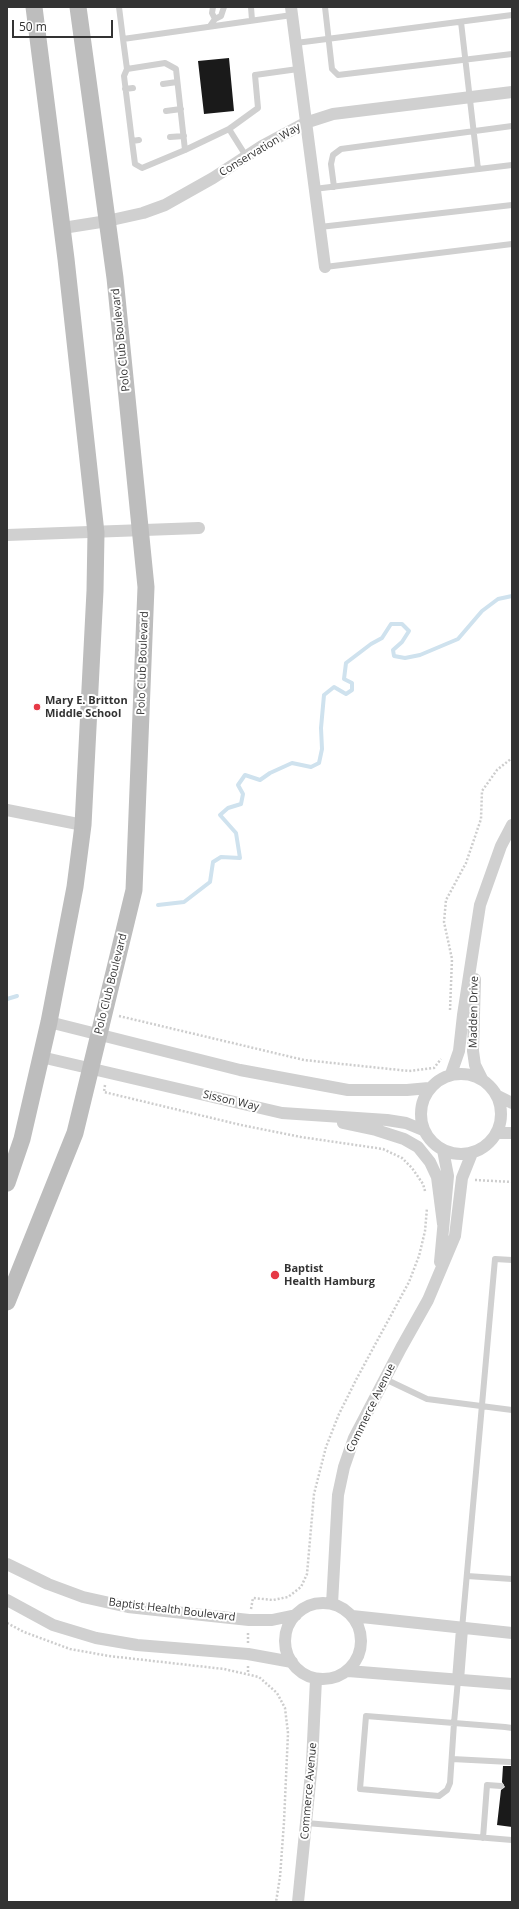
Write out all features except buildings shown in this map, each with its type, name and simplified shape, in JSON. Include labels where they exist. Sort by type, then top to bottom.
[{"type":"street","points":[[7,1183],[22,1139],[49,1022],[76,887],[83,825],[95,591],[96,533],[63,228],[34,7]]},
{"type":"street","name":"Polo Club Boulevard","points":[[7,1302],[99,1071],[99,1034],[134,890],[146,587],[115,278],[78,7]]},
{"type":"street","points":[[292,11],[298,69],[325,267]]},
{"type":"street","name":"Conservation Way","points":[[63,228],[107,221],[142,213],[165,205],[213,178],[246,156],[305,123],[333,114],[512,92]]},
{"type":"street","points":[[7,535],[96,533],[199,528]]},
{"type":"street","points":[[7,810],[83,825]]},
{"type":"street","name":"Madden Drive","points":[[451,1074],[459,1051],[480,905],[489,876],[501,846],[512,825]]},
{"type":"street","name":"Madden Drive","points":[[474,943],[475,1018],[473,1052],[475,1065],[482,1079]]},
{"type":"street","points":[[49,1022],[240,1070],[348,1090],[407,1090],[429,1088]]},
{"type":"street","name":"Sisson Way","points":[[41,1057],[282,1113],[388,1120],[424,1130]]},
{"type":"street","points":[[498,1096],[502,1115],[496,1134],[482,1148],[472,1153],[457,1154],[443,1150],[435,1145],[424,1130],[420,1119],[420,1108],[424,1097],[429,1088],[439,1079],[451,1074],[473,1075],[482,1079],[498,1096],[512,1103]]},
{"type":"street","points":[[282,1113],[376,1130],[404,1139],[418,1148],[430,1162],[437,1177],[444,1224]]},
{"type":"street","points":[[496,1134],[512,1133]]},
{"type":"street","name":"Commerce Avenue","points":[[440,1270],[448,1176],[443,1150]]},
{"type":"street","name":"Commerce Avenue","points":[[332,1604],[338,1495],[344,1467],[354,1438],[428,1300],[455,1236],[462,1178],[472,1153]]},
{"type":"street","name":"Baptist Health Boulevard","points":[[7,1564],[48,1584],[83,1597],[128,1606],[249,1620],[272,1620],[296,1615]]},
{"type":"street","points":[[7,1600],[53,1625],[96,1638],[137,1645],[248,1654],[292,1662]]},
{"type":"street","points":[[316,1604],[332,1604],[345,1610],[352,1616],[359,1626],[362,1638],[358,1656],[348,1671],[338,1677],[316,1679],[306,1676],[292,1662],[287,1653],[286,1633],[296,1615],[305,1608],[316,1604]]},
{"type":"street","points":[[352,1616],[462,1629],[512,1633]]},
{"type":"street","points":[[458,1680],[462,1629]]},
{"type":"street","points":[[348,1671],[512,1684]]},
{"type":"street","name":"Commerce Avenue","points":[[298,1902],[306,1823],[316,1679]]},
{"type":"lane","points":[[119,7],[127,69],[124,76],[125,89],[135,164],[142,168],[229,129],[258,108],[255,75],[298,69]]},
{"type":"lane","points":[[213,7],[212,13],[215,20]]},
{"type":"lane","points":[[210,26],[221,16],[224,7]]},
{"type":"lane","points":[[251,7],[252,20]]},
{"type":"lane","points":[[325,7],[332,69],[338,75],[512,54]]},
{"type":"lane","points":[[123,39],[252,20],[292,11]]},
{"type":"lane","points":[[296,43],[512,15]]},
{"type":"lane","points":[[460,22],[478,169]]},
{"type":"lane","points":[[127,69],[166,63],[176,69],[185,150]]},
{"type":"lane","points":[[162,84],[177,82]]},
{"type":"lane","points":[[125,89],[134,88]]},
{"type":"lane","points":[[166,111],[180,109]]},
{"type":"lane","points":[[129,115],[136,114]]},
{"type":"lane","points":[[334,187],[331,164],[333,155],[341,148],[512,126]]},
{"type":"lane","points":[[229,129],[246,156]]},
{"type":"lane","points":[[170,137],[184,136]]},
{"type":"lane","points":[[132,141],[139,140]]},
{"type":"lane","points":[[314,189],[512,165]]},
{"type":"lane","points":[[320,227],[512,205]]},
{"type":"lane","points":[[325,267],[512,244]]},
{"type":"lane","points":[[462,1629],[495,1259],[512,1260]]},
{"type":"lane","points":[[385,1379],[427,1399],[512,1410]]},
{"type":"lane","points":[[467,1576],[512,1579]]},
{"type":"lane","points":[[458,1680],[454,1723],[450,1783],[447,1790],[439,1796],[360,1789],[366,1716],[454,1723],[512,1728]]},
{"type":"lane","points":[[452,1759],[510,1762]]},
{"type":"lane","points":[[483,1838],[487,1785],[501,1786]]},
{"type":"lane","points":[[306,1823],[512,1840]]},
{"type":"path","points":[[450,1011],[452,959],[444,922],[446,900],[466,863],[481,819],[482,791],[497,770],[512,758]]},
{"type":"path","points":[[116,1015],[304,1060],[409,1070],[434,1068],[440,1063],[442,1057]]},
{"type":"path","points":[[99,1071],[104,1092],[301,1137],[383,1150],[402,1158],[412,1168],[423,1184],[426,1197]]},
{"type":"path","points":[[472,1180],[512,1182]]},
{"type":"path","points":[[248,1674],[249,1620],[253,1598],[273,1600],[288,1597],[301,1587],[307,1574],[314,1494],[326,1447],[339,1414],[357,1378],[409,1282],[422,1244],[428,1203]]},
{"type":"path","points":[[7,1623],[24,1632],[70,1648],[108,1656],[224,1669],[248,1674],[259,1677],[277,1692],[286,1708],[288,1733],[287,1779],[280,1877],[276,1902]]},
{"type":"waterway","points":[[158,905],[184,902],[210,882],[213,862],[221,857],[240,858],[236,833],[220,815],[228,808],[241,804],[243,794],[238,785],[245,775],[260,780],[270,773],[292,763],[311,767],[319,763],[322,749],[321,728],[324,695],[334,687],[346,694],[352,690],[352,683],[344,679],[346,663],[371,644],[382,638],[391,624],[402,624],[409,631],[402,642],[393,650],[394,656],[405,658],[420,655],[458,639],[482,611],[498,599],[512,596]]},
{"type":"waterway","points":[[7,999],[17,996]]},
{"type":"place","name":"Mary E. Britton Middle School","points":[[37,707]]},
{"type":"place","name":"Baptist Health Hamburg","points":[[275,1275]]}]
